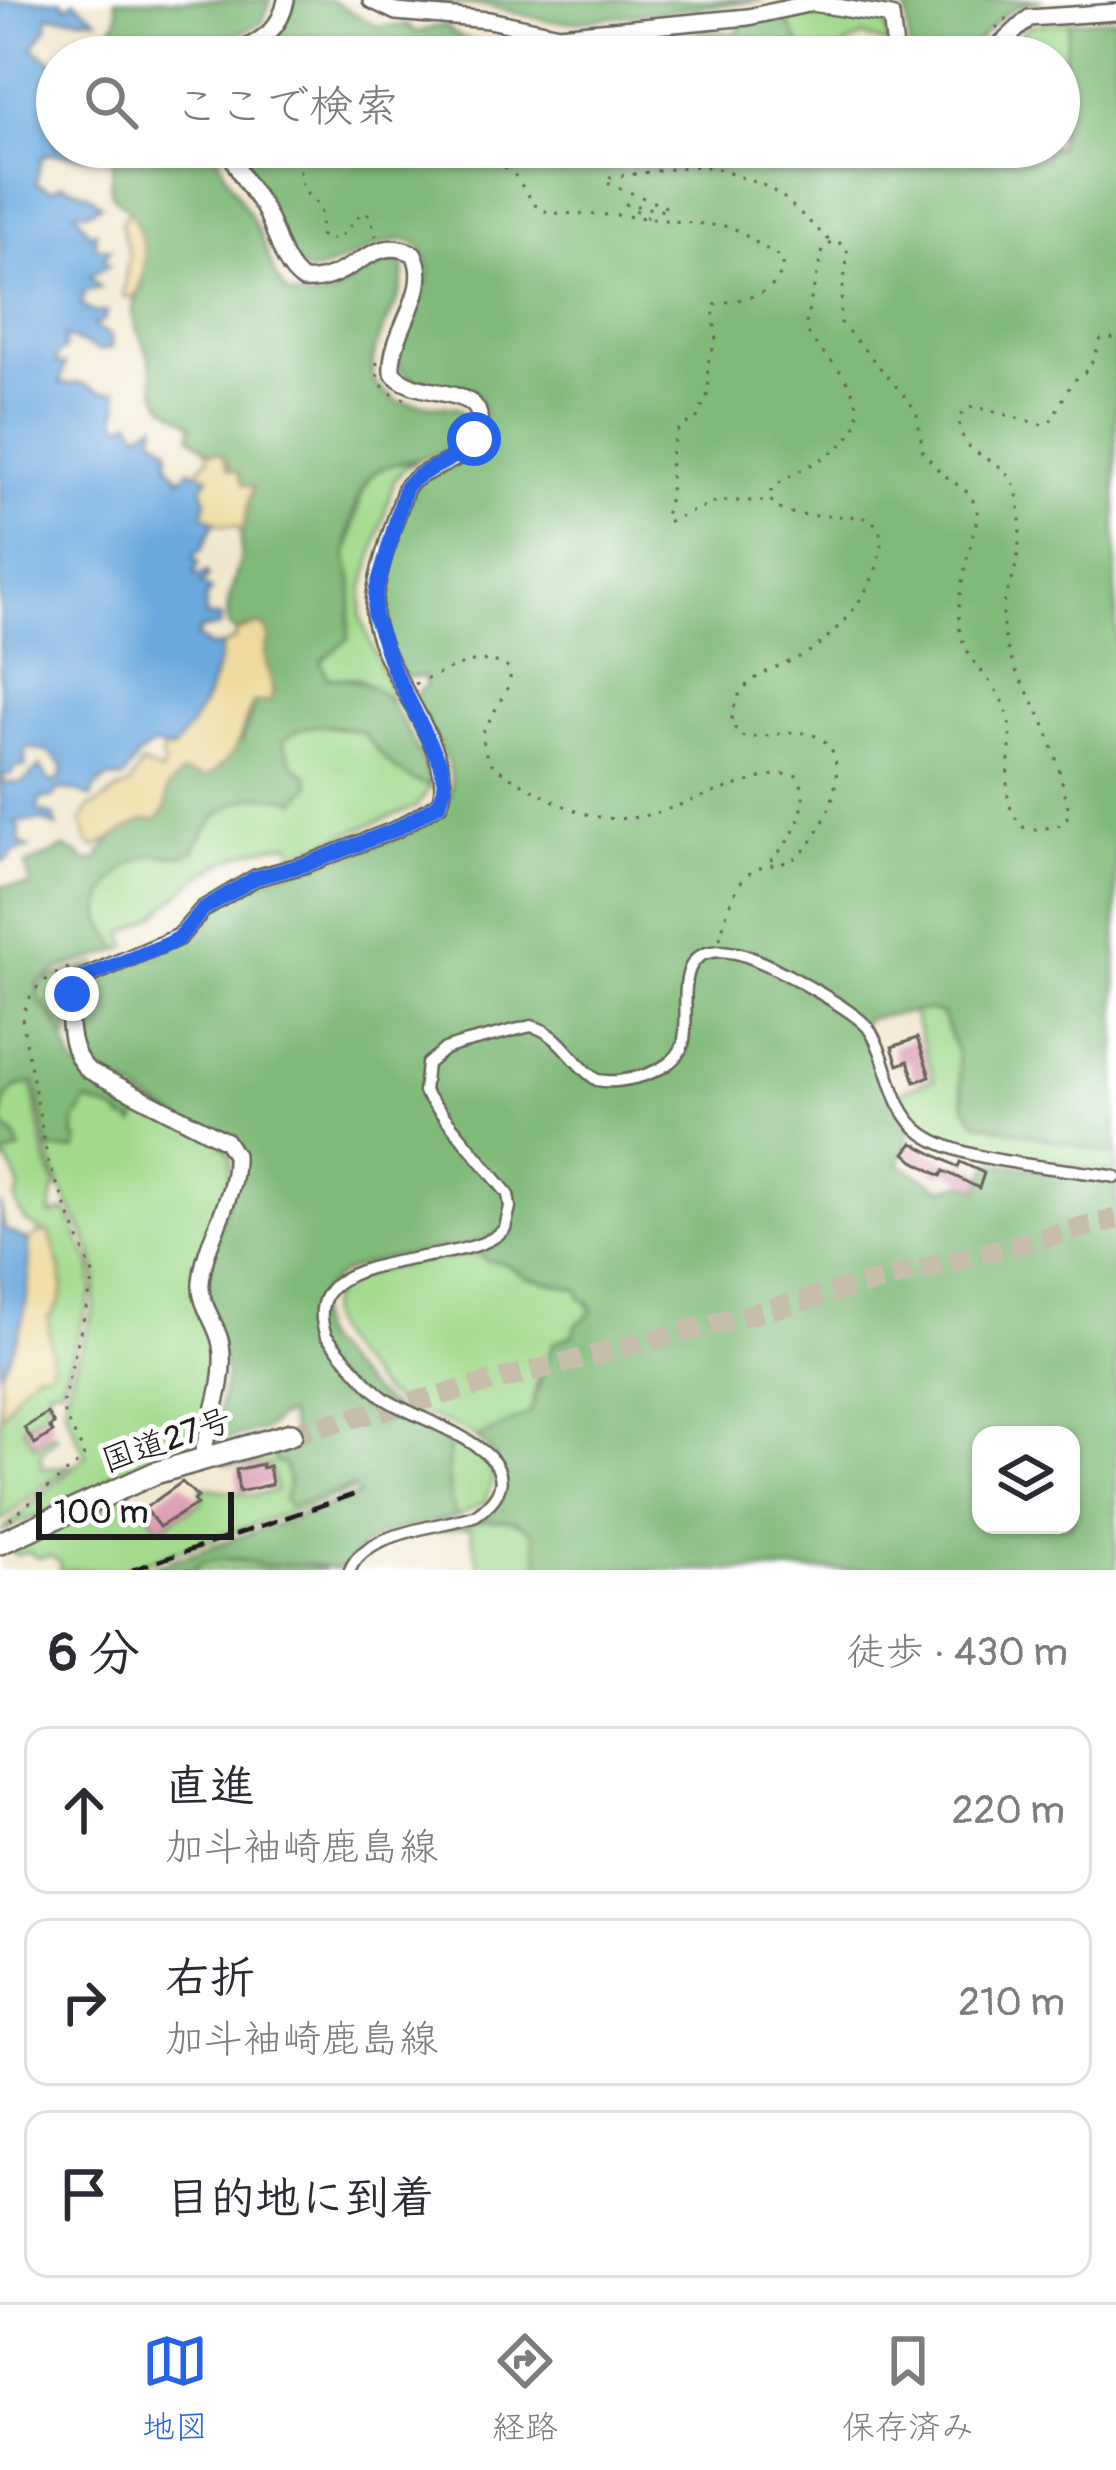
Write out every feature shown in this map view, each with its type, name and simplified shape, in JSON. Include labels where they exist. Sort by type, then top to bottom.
[{"type":"highway","name":"国道27号","points":[[0,1543],[129,1484],[202,1457],[290,1434]]},
{"type":"main road","points":[[266,36],[273,32],[286,0]]},
{"type":"main road","points":[[371,0],[397,12],[489,20],[560,35],[748,17],[800,4],[852,7],[891,16],[893,36]]},
{"type":"main road","points":[[1005,36],[1029,18],[1116,12]]},
{"type":"main road","points":[[202,1457],[223,1357],[201,1280],[235,1155],[226,1141],[77,1060],[72,1042],[72,994],[80,979],[179,938],[203,909],[255,878],[307,864],[432,811],[443,796],[444,776],[377,628],[376,591],[406,487],[418,475],[468,448],[477,416],[467,397],[411,389],[392,372],[396,339],[417,290],[419,264],[414,254],[404,248],[378,251],[320,281],[295,275],[263,207],[235,168]]},
{"type":"street","points":[[350,1570],[356,1557],[373,1544],[476,1515],[487,1508],[497,1490],[496,1469],[482,1449],[465,1436],[381,1396],[322,1326],[324,1301],[350,1275],[407,1259],[478,1248],[501,1234],[509,1219],[508,1194],[502,1184],[424,1092],[427,1064],[445,1049],[532,1026],[556,1038],[597,1080],[621,1082],[647,1075],[679,1053],[685,1033],[687,973],[699,959],[736,953],[856,1015],[875,1040],[907,1118],[928,1137],[970,1153],[1116,1177]]},
{"type":"path","points":[[299,168],[303,190],[321,208],[320,235],[339,238],[358,214],[367,212],[378,251]]},
{"type":"path","points":[[506,168],[541,209],[557,215],[598,213],[732,227],[782,260],[780,279],[772,288],[713,305],[716,341],[707,365],[709,392],[696,420],[680,426],[669,446],[670,504],[664,517],[669,521],[718,501],[769,501]]},
{"type":"path","points":[[649,220],[626,205],[668,208],[607,183],[606,178],[675,168]]},
{"type":"path","points":[[715,168],[782,196],[831,242],[841,242],[848,254],[841,323],[909,401],[930,463],[976,502],[959,606],[960,636],[994,685],[1009,719],[1009,806],[1023,826],[1036,830],[1061,825],[1068,807],[1049,736],[1018,681],[1005,637],[1005,598],[1018,555],[1016,489],[1001,468],[970,450],[962,439],[958,416],[973,406],[1043,425],[1051,420],[1072,381],[1089,369],[1101,340],[1116,338]]},
{"type":"path","points":[[767,864],[795,859],[818,833],[834,794],[833,753],[817,736],[740,736],[731,722],[734,705],[748,684],[811,650],[844,618],[867,584],[881,537],[879,528],[862,517],[790,514],[773,508],[769,501],[778,484],[848,442],[857,422],[850,386],[812,339],[806,320],[823,250],[831,242]]},
{"type":"path","points":[[378,358],[376,374],[383,388],[399,398],[425,400]]},
{"type":"path","points":[[403,689],[471,663],[496,661],[508,666],[512,671],[509,685],[482,734],[487,759],[554,801],[591,816],[656,815],[744,782],[788,773],[798,776],[804,799],[800,817],[783,850],[740,884],[717,953]]},
{"type":"path","points":[[0,1528],[84,1453],[64,1414],[63,1402],[94,1292],[93,1266],[48,1161],[22,1021],[28,998],[39,984],[76,966]]},
{"type":"green space","points":[[115,0],[271,0],[262,23],[235,36],[104,36],[114,24]]},
{"type":"green space","points":[[294,0],[331,0],[378,27],[407,25],[416,32],[444,25],[459,36],[276,36]]},
{"type":"green space","points":[[406,0],[762,0],[572,22],[488,6]]},
{"type":"green space","points":[[906,0],[1043,0],[1008,13],[983,36],[909,36]]},
{"type":"green space","points":[[813,9],[879,19],[888,36],[795,36],[783,15]]},
{"type":"green space","points":[[783,15],[795,36],[693,36],[704,31],[735,34],[745,22]]},
{"type":"green space","points":[[1116,19],[1116,1155],[976,1122],[964,1103],[957,1053],[942,1014],[928,1010],[868,1018],[862,1026],[885,1084],[911,1129],[899,1164],[943,1189],[964,1183],[979,1190],[991,1162],[1116,1182],[1116,1570],[535,1570],[539,1558],[532,1531],[515,1521],[477,1520],[491,1510],[501,1492],[493,1454],[477,1438],[530,1413],[553,1343],[574,1334],[576,1325],[592,1312],[579,1290],[526,1277],[478,1253],[498,1243],[508,1230],[469,1245],[362,1265],[340,1275],[324,1290],[316,1311],[321,1339],[363,1384],[406,1415],[446,1432],[450,1497],[457,1517],[378,1538],[353,1556],[346,1570],[239,1559],[201,1562],[192,1570],[144,1570],[359,1495],[352,1487],[289,1507],[284,1501],[289,1482],[284,1464],[275,1462],[275,1450],[296,1446],[288,1415],[278,1417],[266,1429],[213,1439],[226,1376],[205,1288],[239,1154],[82,1058],[77,1020],[97,999],[92,995],[99,975],[177,945],[208,912],[229,898],[275,877],[402,835],[437,815],[447,803],[451,790],[448,764],[416,702],[417,693],[426,685],[424,677],[406,677],[393,655],[383,609],[384,586],[410,493],[421,480],[460,462],[484,414],[479,396],[471,390],[416,382],[401,371],[398,359],[429,273],[423,252],[412,242],[396,240],[307,271],[274,232],[243,168],[1080,168],[1080,36],[1068,36],[1070,21]]},
{"type":"green space","points":[[1070,21],[1068,36],[1019,36],[1031,25]]},
{"type":"green space","points":[[111,168],[224,168],[287,293],[321,298],[379,264],[394,260],[403,266],[399,296],[374,354],[375,384],[398,402],[462,411],[463,429],[446,450],[385,467],[367,481],[354,511],[348,545],[352,589],[348,639],[321,661],[327,677],[359,682],[389,702],[421,757],[431,786],[400,772],[362,732],[310,727],[283,741],[293,765],[307,775],[310,785],[296,801],[262,796],[234,804],[211,823],[193,852],[146,857],[126,868],[110,886],[101,907],[104,925],[120,950],[62,968],[37,983],[39,999],[58,1024],[73,1063],[85,1074],[139,1099],[135,1125],[87,1101],[75,1121],[75,1150],[48,1149],[35,1083],[26,1084],[8,1096],[3,1110],[4,1127],[15,1136],[20,1150],[0,1158],[0,886],[31,886],[26,865],[64,848],[83,861],[97,861],[117,834],[166,808],[167,789],[182,773],[242,741],[254,703],[274,691],[265,659],[269,640],[247,627],[236,632],[228,624],[246,494],[222,453],[208,451],[190,436],[192,426],[157,394],[148,353],[133,317],[143,283],[130,210],[110,188]]},
{"type":"green space","points":[[417,462],[394,481],[363,590],[361,618],[393,701],[360,679],[327,677],[321,660],[348,638],[352,580],[346,559],[371,475],[390,464]]},
{"type":"green space","points":[[319,725],[362,732],[400,772],[431,786],[416,807],[293,855],[291,844],[264,848],[215,867],[154,916],[123,933],[128,946],[120,950],[101,916],[109,886],[145,856],[193,852],[211,823],[234,804],[262,796],[296,801],[293,765],[282,740],[295,729]]},
{"type":"green space","points":[[99,963],[77,975],[66,1042],[38,999],[38,990],[49,979]]},
{"type":"green space","points":[[913,1012],[942,1014],[957,1053],[964,1103],[976,1122],[1116,1155],[1116,1173],[956,1145],[921,1127],[899,1092],[934,1079]]},
{"type":"green space","points":[[31,1082],[46,1161],[57,1189],[53,1190],[50,1215],[66,1211],[91,1266],[92,1292],[61,1387],[49,1388],[45,1411],[22,1427],[35,1446],[54,1434],[57,1437],[40,1454],[43,1469],[70,1465],[0,1521],[0,1419],[36,1371],[48,1371],[52,1365],[48,1318],[63,1287],[50,1234],[24,1218],[15,1200],[20,1189],[16,1178],[7,1161],[0,1163],[0,1158],[20,1149],[1,1114],[8,1092]]},
{"type":"green space","points":[[139,1099],[216,1140],[231,1156],[214,1334],[216,1374],[198,1448],[127,1474],[120,1471],[108,1476],[111,1483],[0,1532],[86,1456],[65,1402],[94,1305],[96,1272],[48,1149],[75,1150],[75,1120],[87,1101],[117,1112],[124,1120]]},
{"type":"green space","points":[[478,1253],[526,1277],[579,1290],[592,1313],[539,1374],[530,1413],[477,1438],[406,1407],[380,1389],[331,1328],[329,1305],[341,1288],[363,1276]]},
{"type":"green space","points":[[446,1432],[484,1456],[493,1478],[485,1502],[457,1517],[450,1497]]},
{"type":"green space","points":[[292,1443],[294,1446],[284,1447],[289,1482],[284,1501],[357,1489],[122,1570],[60,1570],[60,1562],[50,1556],[15,1555],[10,1549],[125,1495],[142,1506],[159,1528],[202,1502],[202,1487],[253,1495],[276,1491],[270,1465],[222,1464]]},
{"type":"green space","points":[[496,1518],[515,1521],[532,1531],[539,1558],[535,1570],[480,1570],[470,1528],[425,1533]]},
{"type":"green space","points":[[201,1562],[303,1564],[325,1570],[192,1570]]},
{"type":"sand","points":[[130,210],[145,254],[143,276],[133,298],[123,296],[129,254],[121,223]]},
{"type":"sand","points":[[208,451],[222,453],[243,484],[254,487],[241,533],[237,527],[203,515],[196,472],[209,457]]},
{"type":"sand","points":[[259,624],[267,630],[269,640],[265,656],[271,701],[253,703],[233,751],[206,778],[182,773],[167,789],[166,809],[158,819],[143,820],[94,848],[81,821],[89,807],[128,787],[142,764],[161,773],[165,748],[172,750],[204,701],[222,646],[235,639],[236,632]]},
{"type":"sand","points":[[42,1232],[50,1234],[63,1287],[48,1318],[52,1366],[49,1371],[36,1371],[0,1419],[0,1372],[10,1356],[30,1258],[28,1240]]},
{"type":"water","points":[[0,0],[62,0],[66,7],[75,1],[96,19],[47,16],[47,27],[36,36],[36,184],[52,190],[62,184],[101,205],[88,212],[75,211],[89,233],[96,231],[95,246],[111,249],[103,258],[110,265],[90,276],[100,288],[85,291],[81,305],[94,313],[107,312],[104,320],[93,325],[111,336],[111,348],[100,351],[65,336],[65,349],[57,355],[56,364],[65,364],[60,384],[117,391],[116,416],[121,426],[131,420],[139,433],[156,423],[154,436],[169,448],[168,464],[181,479],[190,469],[209,477],[201,488],[206,498],[203,515],[215,521],[194,558],[199,562],[194,573],[207,572],[201,584],[211,590],[205,598],[206,617],[221,617],[220,627],[201,629],[197,637],[211,647],[222,646],[204,702],[172,750],[153,745],[138,756],[123,779],[108,778],[91,798],[59,790],[53,798],[41,798],[37,810],[54,816],[57,827],[41,820],[15,822],[19,842],[30,848],[13,852],[0,862]],"holes":[[[29,747],[50,753],[63,767],[60,780],[50,782],[40,766],[22,783],[2,782],[16,767],[25,767]]]},
{"type":"water","points":[[0,1202],[5,1230],[28,1240],[29,1257],[21,1326],[0,1372]]},
{"type":"building","points":[[917,1038],[930,1076],[915,1082],[908,1061],[898,1065],[892,1047]]},
{"type":"building","points":[[913,1143],[958,1167],[960,1162],[984,1173],[979,1188],[914,1161],[905,1153]]},
{"type":"building","points":[[47,1413],[53,1432],[35,1444],[24,1428]]},
{"type":"building","points":[[262,1464],[262,1468],[269,1466],[272,1484],[239,1492],[236,1470]]},
{"type":"building","points":[[182,1482],[198,1497],[197,1504],[159,1527],[145,1508]]},
{"type":"tunnel","points":[[291,1434],[1116,1219]]},
{"type":"railway","points":[[132,1570],[358,1493]]},
{"type":"route","points":[[72,994],[80,979],[179,938],[203,909],[255,878],[307,864],[397,829],[439,804],[445,787],[441,765],[393,668],[377,628],[374,602],[406,487],[418,475],[457,457],[474,439]]}]
